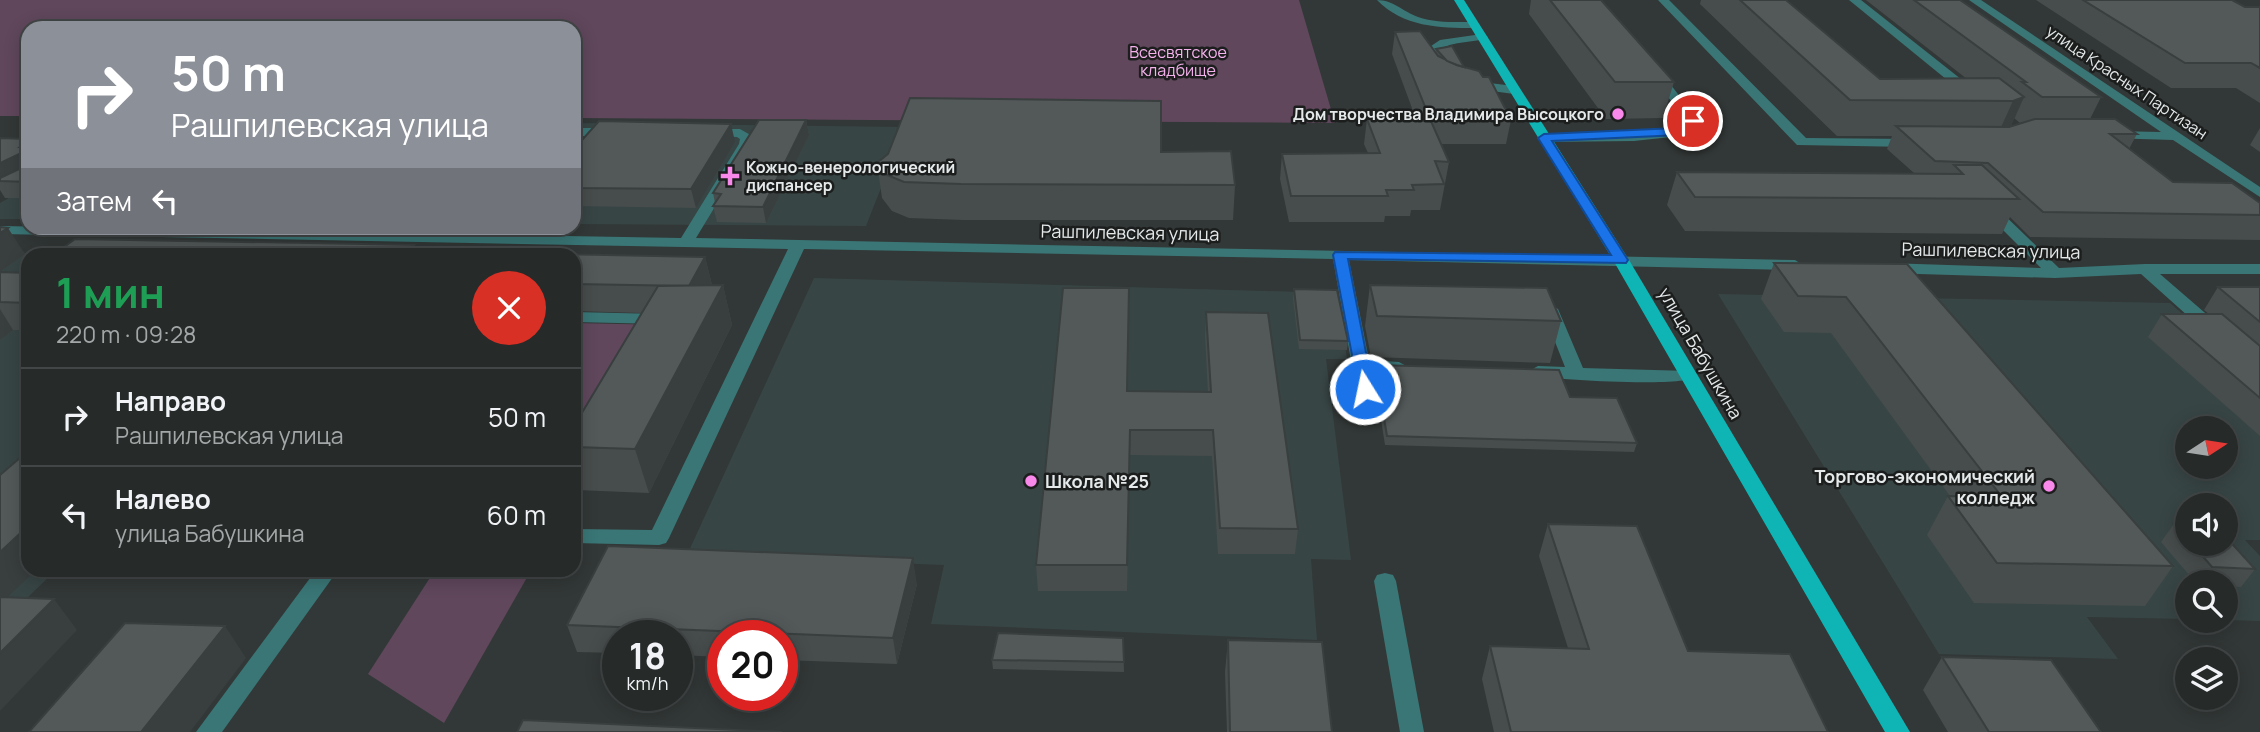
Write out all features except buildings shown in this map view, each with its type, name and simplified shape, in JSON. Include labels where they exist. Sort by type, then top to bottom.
[{"type":"main road","name":"улица Бабушкина","points":[[1459,0],[1621,260],[1898,732]]},
{"type":"street","points":[[1382,0],[1402,16],[1417,22],[1432,25],[1474,25]]},
{"type":"street","points":[[1663,0],[1801,142],[1920,143]]},
{"type":"street","points":[[1854,0],[1981,101]]},
{"type":"street","name":"улица Красных Партизан","points":[[1974,0],[2260,193]]},
{"type":"street","points":[[1435,71],[1428,64],[1425,54],[1433,46],[1456,39],[1482,37]]},
{"type":"street","points":[[1544,138],[1634,137],[1680,132],[1693,121],[1644,61]]},
{"type":"street","points":[[1463,83],[1514,90]]},
{"type":"street","points":[[581,132],[629,132]]},
{"type":"street","points":[[686,243],[746,144],[747,137],[740,133],[699,133]]},
{"type":"street","points":[[2093,135],[2175,136]]},
{"type":"street","points":[[1980,200],[2054,273]]},
{"type":"street","name":"Рашпилевская улица","points":[[0,230],[21,230]]},
{"type":"street","name":"Рашпилевская улица","points":[[262,235],[1621,260],[1805,266]]},
{"type":"street","points":[[302,248],[315,236]]},
{"type":"street","points":[[581,536],[659,538],[798,245]]},
{"type":"street","points":[[1340,255],[1355,298],[1365,389],[1352,388]]},
{"type":"street","name":"Рашпилевская улица","points":[[1874,268],[2054,273],[2146,269],[2260,269]]},
{"type":"street","points":[[2146,269],[2221,336]]},
{"type":"street","points":[[1533,302],[1546,302],[1576,372]]},
{"type":"street","points":[[581,317],[677,319]]},
{"type":"street","points":[[1361,365],[1415,367]]},
{"type":"street","points":[[1522,370],[1643,377],[1689,376]]},
{"type":"street","points":[[208,732],[323,577]]},
{"type":"street","points":[[1385,582],[1412,732]]},
{"type":"shaded area","name":"Кожно-венерологический диспансер","points":[[581,123],[905,127],[866,226],[581,224]]},
{"type":"shaded area","points":[[21,191],[21,219],[0,219],[0,203]]},
{"type":"shaded area","points":[[0,253],[21,253],[21,577],[49,577],[0,624]]},
{"type":"shaded area","name":"Школа №25","points":[[814,278],[1337,293],[1347,359],[1326,359],[1351,560],[1311,559],[1317,640],[931,624],[944,565],[687,555]]},
{"type":"shaded area","name":"Торгово-экономический колледж","points":[[1718,294],[2170,303],[2245,369],[2260,369],[2260,540],[2245,540],[2260,556],[2260,621],[2238,620],[2238,570],[2175,570],[2175,619],[2087,617],[2118,659],[1939,654]]},
{"type":"green space","name":"Всесвятское кладбище","points":[[0,0],[1299,0],[1335,123],[581,118],[581,21],[21,21],[21,116],[0,116]]},
{"type":"green space","points":[[581,323],[666,325],[581,471]]},
{"type":"green space","points":[[430,577],[527,577],[444,723],[368,674]]},
{"type":"place","name":"Дом творчества Владимира Высоцкого","points":[[1618,114]]},
{"type":"place","name":"Кожно-венерологический диспансер","points":[[730,176]]},
{"type":"place","name":"Школа №25","points":[[1031,481]]},
{"type":"place","name":"Торгово-экономический колледж","points":[[2049,486]]},
{"type":"route","points":[[1365,389],[1340,255],[1621,260],[1544,138],[1634,137],[1680,132],[1693,121]]}]
